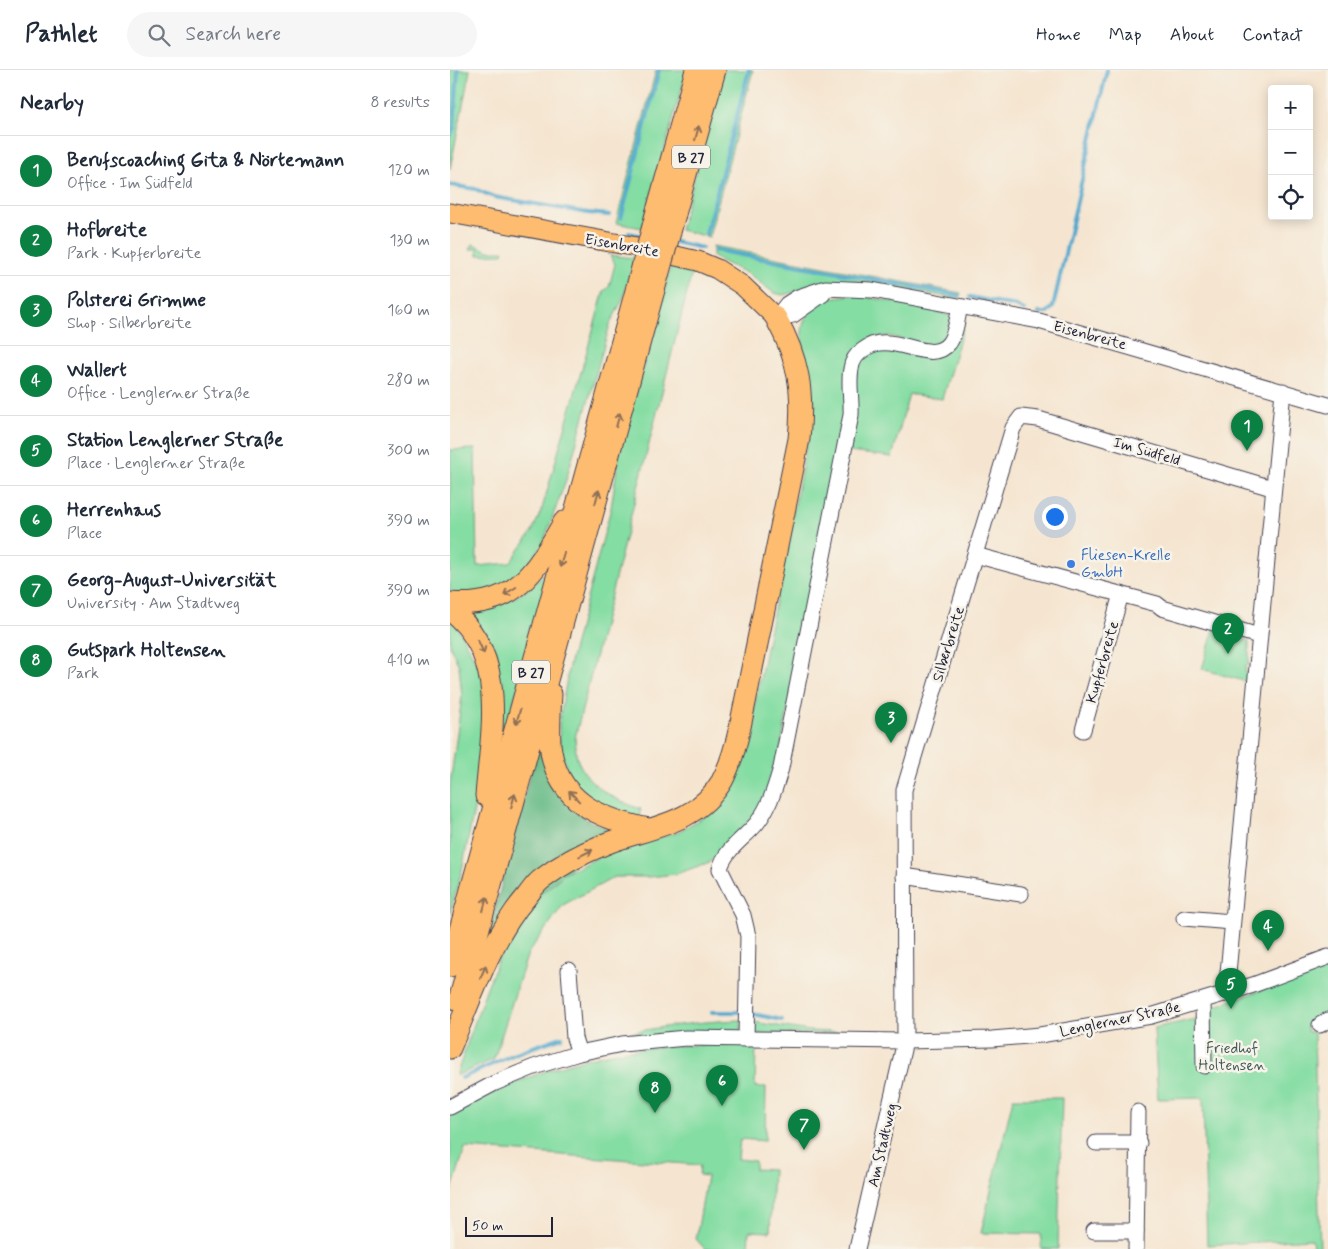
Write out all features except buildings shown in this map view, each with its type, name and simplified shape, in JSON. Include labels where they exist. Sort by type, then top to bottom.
[{"type":"highway","name":"B 27","points":[[450,1036],[499,848],[552,662],[645,288],[666,212],[696,70]]},
{"type":"highway","name":"B 27","points":[[666,212],[715,70]]},
{"type":"highway","name":"B 27","points":[[450,966],[580,496],[645,288]]},
{"type":"highway","points":[[450,1048],[496,942],[512,913],[540,880],[583,854],[683,818],[703,804],[713,793],[728,769],[740,727],[798,439],[801,412],[801,390],[795,356],[776,318]]},
{"type":"highway","points":[[450,603],[484,602],[505,594],[527,579],[540,563],[580,496]]},
{"type":"highway","points":[[450,610],[471,629],[480,643],[492,686],[492,720],[482,847]]},
{"type":"highway","points":[[552,662],[550,746],[558,774],[569,792],[598,815],[616,823],[649,829]]},
{"type":"main road","name":"Eisenbreite","points":[[450,213],[698,260],[717,268],[743,286],[776,318]]},
{"type":"street","name":"Eisenbreite","points":[[776,318],[793,314],[826,293],[848,288],[872,290],[1058,326],[1328,405]]},
{"type":"street","points":[[746,1039],[748,936],[743,915],[720,868],[728,852],[750,831],[766,810],[781,768],[851,415],[851,368],[858,354],[871,344],[878,342],[894,342],[929,352],[944,348],[952,337],[960,307]]},
{"type":"street","points":[[1226,994],[1272,488],[1283,391]]},
{"type":"street","name":"Im Südfeld","points":[[1021,418],[1038,419],[1272,488]]},
{"type":"street","name":"Silberbreite","points":[[905,1041],[904,790],[906,779],[1013,428],[1021,418]]},
{"type":"street","points":[[975,555],[1121,594],[1259,636]]},
{"type":"street","name":"Kupferbreite","points":[[1083,730],[1121,594]]},
{"type":"street","points":[[904,876],[1021,894]]},
{"type":"street","points":[[1184,918],[1232,922]]},
{"type":"street","name":"Lenglerner Straße","points":[[450,1107],[483,1089],[534,1067],[579,1053],[656,1041],[746,1039],[905,1041],[992,1039],[1040,1035],[1144,1017],[1226,994],[1328,957]]},
{"type":"street","points":[[569,970],[574,1038],[579,1053]]},
{"type":"street","points":[[1203,1001],[1204,1066]]},
{"type":"street","name":"Am Stadtweg","points":[[858,1249],[905,1041]]},
{"type":"street","points":[[1136,1249],[1138,1112]]},
{"type":"street","points":[[1096,1143],[1139,1143]]},
{"type":"street","points":[[1094,1230],[1136,1231]]},
{"type":"green space","points":[[450,70],[470,70],[450,169]]},
{"type":"green space","points":[[656,70],[687,70],[642,228],[616,223]]},
{"type":"green space","points":[[724,70],[753,70],[709,237],[680,230]]},
{"type":"green space","points":[[473,244],[488,251],[504,251],[503,254],[478,255],[478,249],[470,249]]},
{"type":"green space","points":[[713,246],[961,293],[959,299],[856,281],[837,281],[783,295],[774,293],[750,275],[713,257]]},
{"type":"green space","points":[[610,255],[634,258],[623,299],[610,324],[566,480],[542,546],[517,577],[489,592],[450,594],[450,450],[475,449],[477,566],[510,563],[532,532],[542,509],[604,291],[609,287],[615,264]]},
{"type":"green space","points":[[671,266],[692,273],[575,738],[577,758],[587,776],[603,791],[641,809],[639,818],[604,810],[572,781],[560,751],[559,723],[569,666],[611,508],[619,455]]},
{"type":"green space","points":[[854,295],[923,307],[951,316],[946,339],[933,348],[889,336],[870,338],[847,396],[777,767],[762,807],[710,862],[676,874],[650,877],[615,877],[563,905],[528,953],[494,1059],[456,1076],[486,990],[509,932],[550,881],[607,853],[676,833],[707,815],[732,785],[747,744],[807,443],[812,393],[803,347],[803,325],[807,316],[824,301]]},
{"type":"green space","points":[[966,319],[942,399],[909,394],[892,457],[849,452],[855,379],[860,360],[879,347],[921,357]]},
{"type":"green space","points":[[550,565],[490,791],[499,668],[488,641],[467,614],[514,598],[533,585]]},
{"type":"green space","points":[[450,620],[456,625],[484,676],[481,762],[476,800],[462,870],[450,914],[450,785],[462,696],[459,666],[450,646]]},
{"type":"green space","points":[[1214,629],[1249,641],[1249,665],[1246,665],[1245,672],[1248,674],[1247,682],[1202,669]]},
{"type":"green space","points":[[542,728],[579,813],[589,821],[616,830],[487,940]]},
{"type":"green space","name":"Friedhof Holtensen","points":[[1328,967],[1328,1014],[1307,1028],[1308,1032],[1314,1032],[1320,1249],[1313,1249],[1312,1239],[1207,1245],[1203,1098],[1158,1099],[1154,1028],[1201,1018],[1204,1010]]},
{"type":"green space","points":[[742,1020],[740,1034],[584,1047],[583,1042],[662,1027]]},
{"type":"green space","points":[[753,1022],[810,1031],[883,1033],[758,1034],[753,1031]]},
{"type":"green space","points":[[756,1044],[755,1087],[766,1087],[765,1141],[740,1139],[738,1159],[755,1161],[755,1169],[773,1170],[770,1232],[749,1231],[748,1249],[705,1249],[696,1239],[707,1176],[699,1175],[700,1165],[465,1148],[450,1196],[450,1115],[471,1104],[535,1075],[602,1055],[658,1047]]},
{"type":"green space","points":[[1013,1098],[1062,1098],[1058,1249],[1041,1249],[1041,1234],[981,1233]]},
{"type":"waterway","points":[[450,135],[454,127],[458,70]]},
{"type":"waterway","points":[[621,218],[659,70]]},
{"type":"waterway","points":[[706,234],[749,70]]},
{"type":"waterway","points":[[1038,313],[1047,313],[1053,307],[1107,70]]},
{"type":"waterway","points":[[450,185],[475,189],[494,197],[609,215]]},
{"type":"waterway","points":[[629,233],[643,236]]},
{"type":"waterway","points":[[675,242],[702,248]]},
{"type":"waterway","points":[[715,250],[958,295]]},
{"type":"waterway","points":[[970,297],[1016,306],[1024,310]]},
{"type":"waterway","points":[[712,1012],[740,1012]]},
{"type":"waterway","points":[[753,1014],[782,1020]]},
{"type":"waterway","points":[[462,1078],[519,1052],[562,1037]]},
{"type":"place","name":"Berufscoaching Gita & Nörtemann","points":[[1247,451]]},
{"type":"place","name":"Fliesen-Krelle GmbH","points":[[1071,564]]},
{"type":"place","name":"Hofbreite","points":[[1228,654]]},
{"type":"place","name":"Polsterei Grimme","points":[[891,743]]},
{"type":"place","name":"Wallert","points":[[1268,951]]},
{"type":"place","name":"Station Lenglerner Straße","points":[[1231,1009]]},
{"type":"place","name":"Herrenhaus","points":[[722,1106]]},
{"type":"place","name":"Gutspark Holtensen","points":[[655,1113]]},
{"type":"place","name":"Georg-August-Universität","points":[[804,1150]]}]
